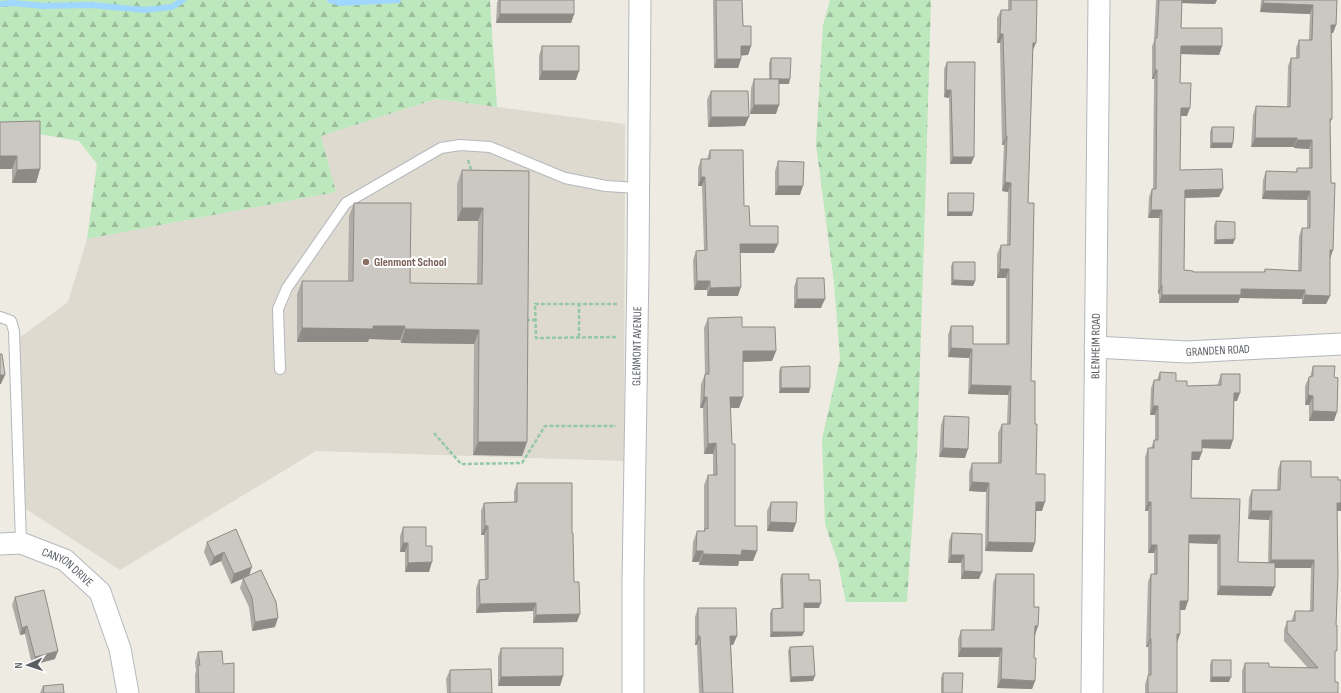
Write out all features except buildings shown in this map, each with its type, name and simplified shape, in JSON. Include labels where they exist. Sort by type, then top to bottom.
[{"type":"street","name":"GLENMONT AVENUE","points":[[633,693],[640,0]]},
{"type":"street","name":"BLENHEIM ROAD","points":[[1092,693],[1099,0]]},
{"type":"street","name":"GRANDEN ROAD","points":[[1095,347],[1187,352],[1341,344]]},
{"type":"street","name":"CANYON DRIVE","points":[[0,544],[21,543],[65,560],[100,592],[120,649],[128,693]]},
{"type":"lane","points":[[280,369],[278,309],[287,288],[346,203],[441,148],[465,146],[490,148],[565,178],[584,183],[638,188]]},
{"type":"lane","points":[[0,316],[11,321],[14,332],[21,543]]},
{"type":"path","points":[[465,146],[472,170],[472,177]]},
{"type":"path","points":[[637,304],[535,304],[536,338],[637,338]]},
{"type":"path","points":[[579,304],[579,337]]},
{"type":"path","points":[[523,320],[535,320]]},
{"type":"path","points":[[434,433],[461,464],[522,463],[545,426],[617,426]]},
{"type":"shaded area","points":[[436,99],[625,124],[624,461],[316,451],[120,570],[15,502],[19,338],[68,302],[87,239],[336,192],[321,136]]},
{"type":"green space","points":[[0,0],[490,0],[497,107],[436,99],[321,136],[336,192],[87,239],[97,164],[79,141],[0,127]]},
{"type":"green space","points":[[830,0],[931,0],[917,454],[907,602],[846,602],[838,563],[825,524],[822,439],[840,359],[834,283],[816,144],[823,25]]},
{"type":"waterway","points":[[0,4],[12,3],[43,6],[91,5],[145,10],[172,7],[183,0]]},
{"type":"waterway","points":[[330,0],[340,3],[398,0]]},
{"type":"place","name":"Glenmont School","points":[[366,262]]}]
